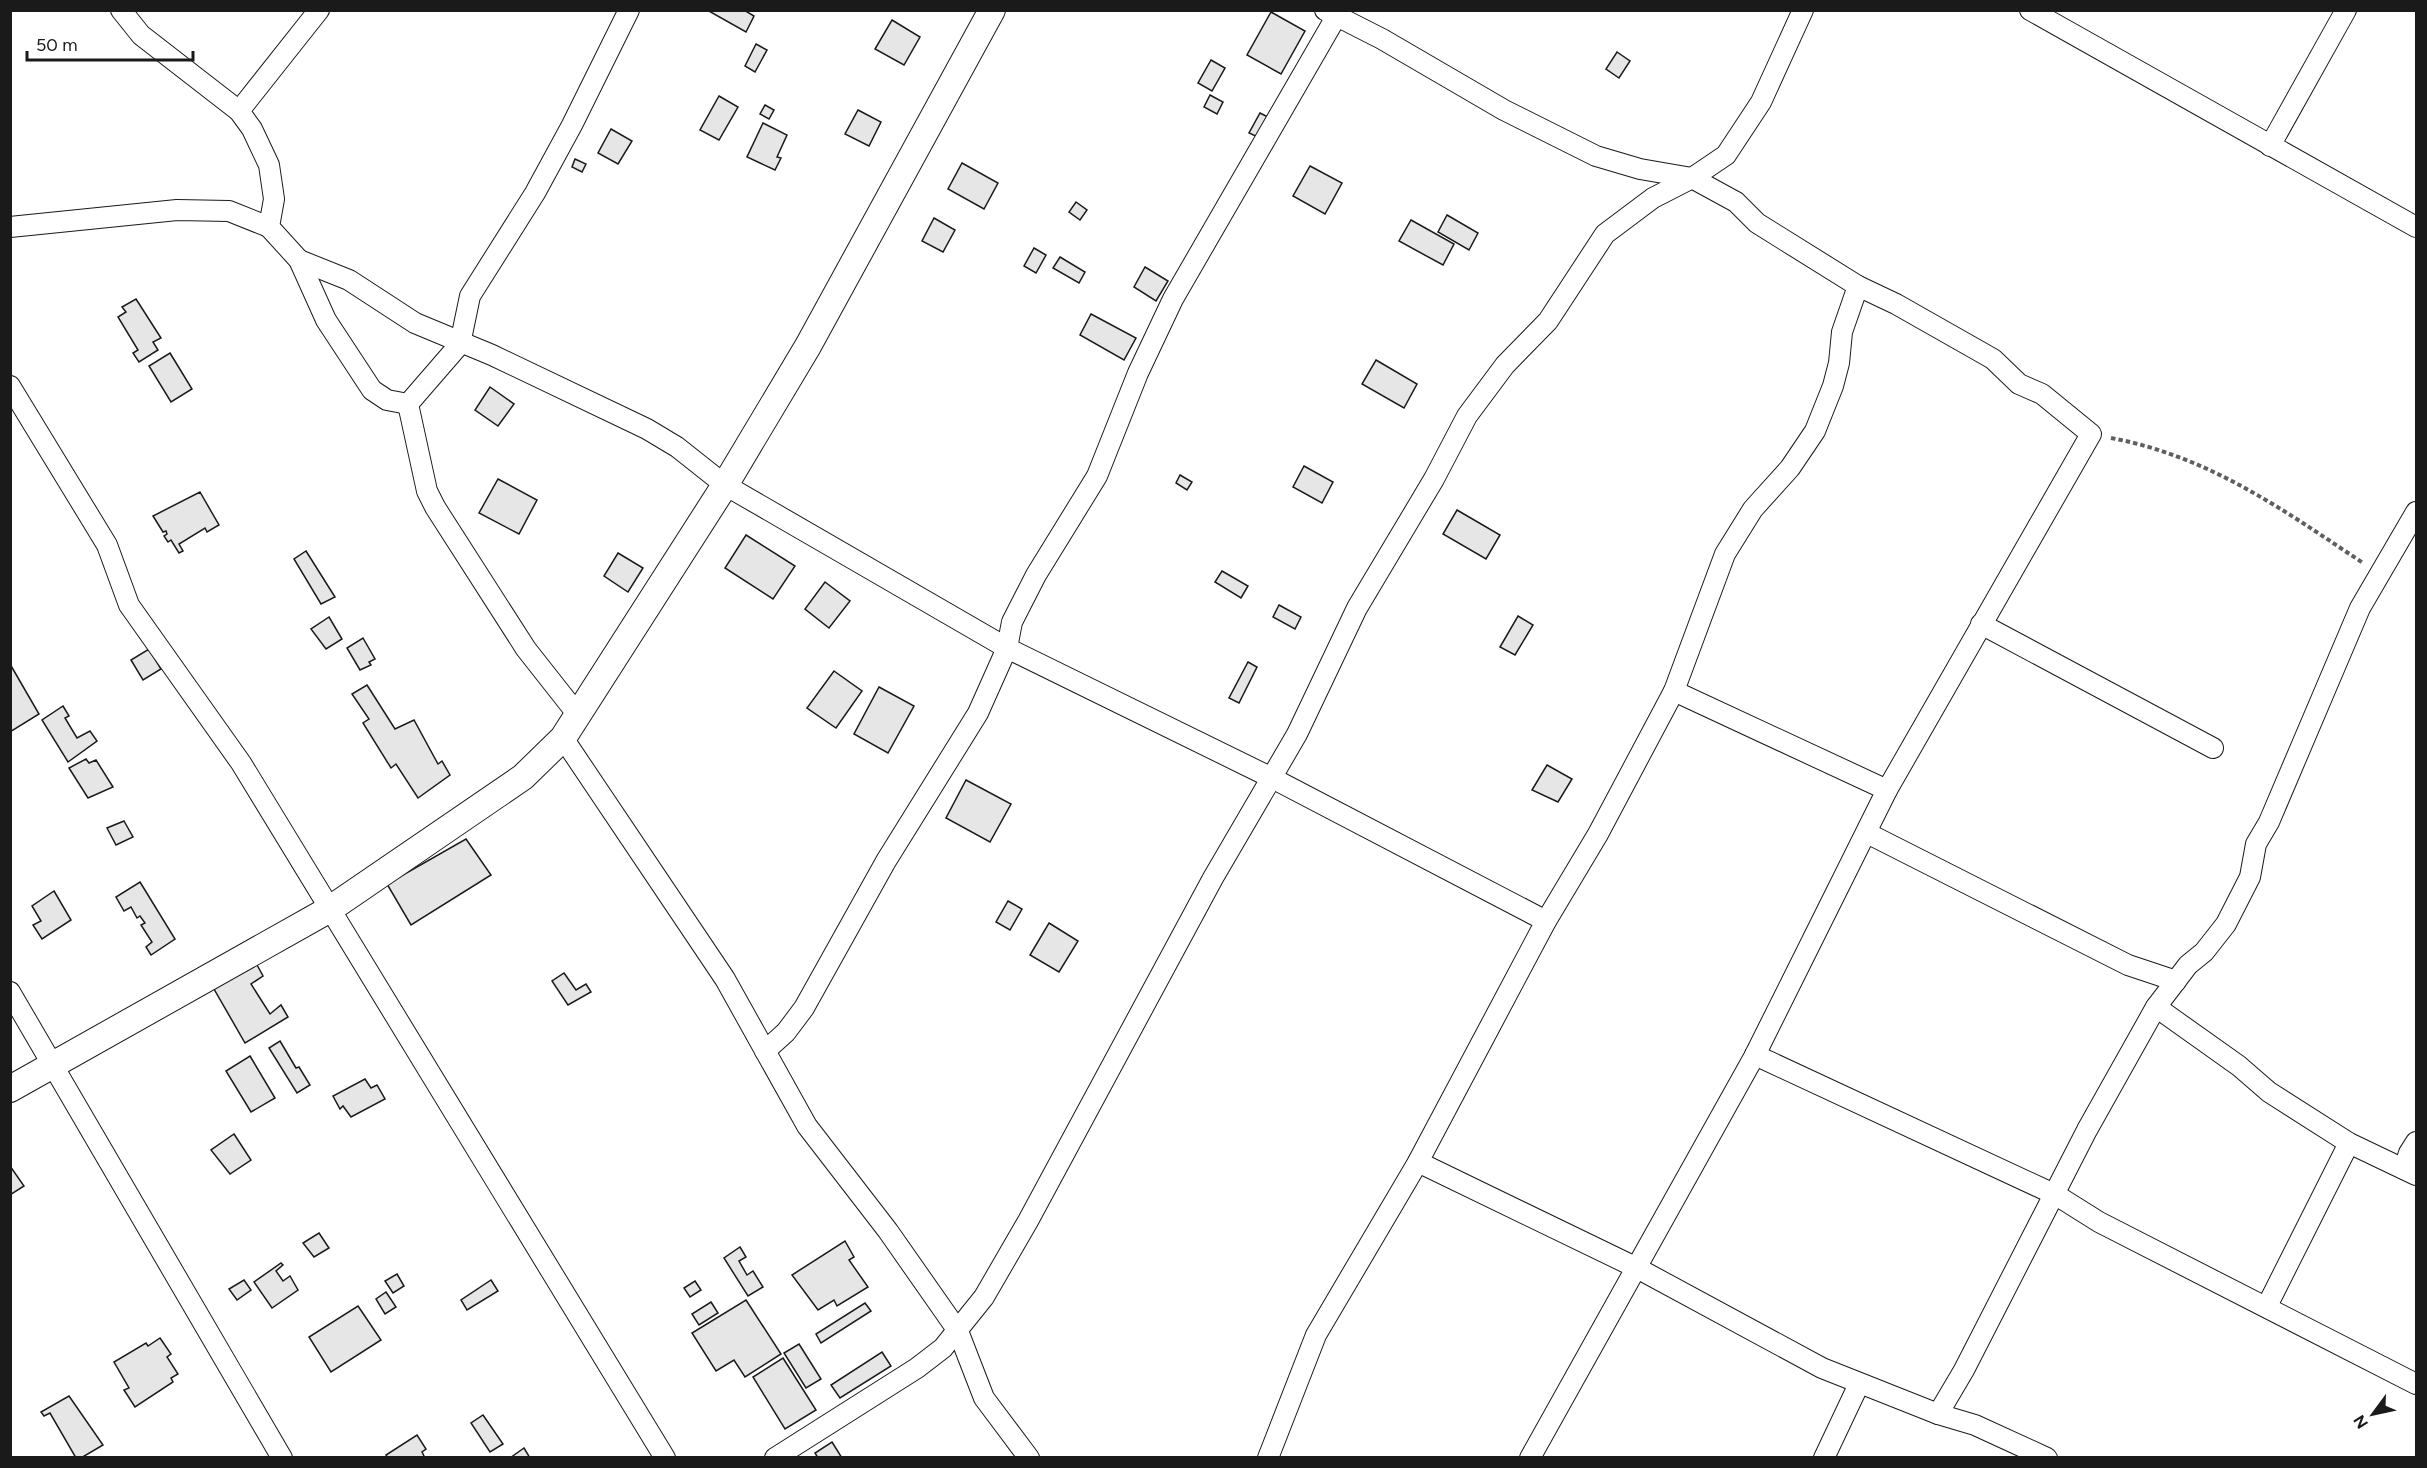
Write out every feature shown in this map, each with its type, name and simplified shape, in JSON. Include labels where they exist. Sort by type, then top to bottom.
[{"type":"street","points":[[121,10],[141,35],[239,111],[252,129],[269,165],[274,199],[269,227]]},
{"type":"street","points":[[239,111],[320,10]]},
{"type":"street","points":[[408,404],[460,344],[470,296],[540,183],[629,10]]},
{"type":"street","points":[[10,1089],[330,909],[523,777],[563,738],[725,485],[835,298],[992,10]]},
{"type":"street","points":[[775,1458],[917,1368],[943,1348],[984,1297],[1028,1221],[1213,878],[1297,734],[1357,608],[1484,390],[1548,321],[1605,234],[1653,198],[1692,178],[1726,155],[1755,111],[1803,10]]},
{"type":"street","points":[[2030,10],[2416,227]]},
{"type":"street","points":[[2270,146],[2346,10]]},
{"type":"street","points":[[765,1051],[786,1032],[804,1008],[880,871],[978,713],[1007,648],[1012,622],[1036,575],[1097,476],[1138,373],[1173,299],[1330,14],[1382,39],[1504,110],[1596,156],[1640,169],[1692,178],[1736,202],[1757,223],[1858,286],[1896,304],[1993,359],[2019,384],[2042,394],[2091,434],[1887,790],[1755,1055],[1530,1458]]},
{"type":"street","points":[[10,227],[177,210],[229,211],[269,227],[299,260],[326,320],[372,390],[387,400],[408,404]]},
{"type":"street","points":[[299,260],[349,280],[415,323],[460,344],[492,355],[647,429],[677,447],[725,485],[1007,648],[1272,778],[1546,921]]},
{"type":"street","points":[[1268,1458],[1316,1335],[1418,1162],[1546,921],[1598,834],[1674,691],[1725,554],[1753,509],[1790,468],[1815,431],[1833,386],[1839,363],[1842,332],[1858,286]]},
{"type":"street","points":[[10,386],[107,545],[129,605],[241,763],[665,1458]]},
{"type":"street","points":[[408,404],[427,491],[435,507],[526,649],[578,715]]},
{"type":"street","points":[[1938,1414],[1964,1370],[2056,1195],[2087,1130],[2156,1007],[2226,924],[2250,877],[2256,844],[2269,822],[2360,608],[2416,512]]},
{"type":"street","points":[[1981,624],[2213,748]]},
{"type":"street","points":[[1674,691],[1887,790]]},
{"type":"street","points":[[563,738],[724,979],[807,1126],[888,1231],[958,1331],[984,1398],[1029,1458]]},
{"type":"street","points":[[1867,833],[2128,965],[2176,981]]},
{"type":"street","points":[[10,992],[282,1458]]},
{"type":"street","points":[[2156,1007],[2239,1066],[2269,1092],[2349,1143],[2410,1172],[2409,1153],[2416,1142]]},
{"type":"street","points":[[1755,1055],[2056,1195],[2099,1222],[2416,1384]]},
{"type":"street","points":[[2267,1306],[2349,1143]]},
{"type":"street","points":[[1418,1162],[1637,1268],[1822,1368],[1938,1414],[1975,1425],[2047,1458]]},
{"type":"street","points":[[1824,1458],[1859,1384]]},
{"type":"path","points":[[2091,434],[2162,450],[2244,485],[2381,575]]},
{"type":"building","points":[[707,10],[744,10],[754,16],[746,32]]},
{"type":"building","points":[[1271,12],[1305,31],[1281,74],[1247,55]]},
{"type":"building","points":[[892,20],[920,37],[904,65],[875,49]]},
{"type":"building","points":[[756,44],[767,50],[755,72],[745,66]]},
{"type":"building","points":[[1617,52],[1630,61],[1619,78],[1606,69]]},
{"type":"building","points":[[1211,60],[1225,68],[1212,91],[1198,83]]},
{"type":"building","points":[[1210,95],[1223,102],[1217,114],[1204,107]]},
{"type":"building","points":[[719,96],[738,107],[719,140],[700,130]]},
{"type":"building","points":[[765,105],[774,110],[769,119],[760,114]]},
{"type":"building","points":[[858,110],[881,122],[869,146],[845,134]]},
{"type":"building","points":[[1260,113],[1272,119],[1262,139],[1249,133]]},
{"type":"building","points":[[763,123],[787,135],[777,157],[781,158],[775,170],[747,157]]},
{"type":"building","points":[[611,129],[632,141],[618,164],[598,153]]},
{"type":"building","points":[[575,159],[586,164],[582,172],[572,167]]},
{"type":"building","points":[[962,163],[998,183],[984,209],[948,189]]},
{"type":"building","points":[[1310,166],[1342,183],[1325,214],[1293,196]]},
{"type":"building","points":[[1076,202],[1087,210],[1080,220],[1069,212]]},
{"type":"building","points":[[1447,215],[1478,233],[1469,250],[1438,232]]},
{"type":"building","points":[[934,218],[955,230],[943,252],[922,241]]},
{"type":"building","points":[[1411,220],[1454,244],[1443,265],[1399,241]]},
{"type":"building","points":[[1034,248],[1046,255],[1036,273],[1024,266]]},
{"type":"building","points":[[1060,257],[1085,272],[1079,283],[1053,268]]},
{"type":"building","points":[[1145,267],[1168,281],[1156,301],[1134,287]]},
{"type":"building","points":[[136,299],[161,338],[153,342],[158,350],[139,362],[133,353],[138,350],[118,317],[126,312],[122,307]]},
{"type":"building","points":[[1091,314],[1136,338],[1124,360],[1080,335]]},
{"type":"building","points":[[170,353],[192,389],[171,402],[149,366]]},
{"type":"building","points":[[1376,360],[1417,384],[1404,408],[1362,384]]},
{"type":"building","points":[[490,387],[514,404],[498,426],[475,410]]},
{"type":"building","points":[[1304,466],[1333,482],[1322,503],[1293,487]]},
{"type":"building","points":[[1180,475],[1192,482],[1187,490],[1176,483]]},
{"type":"building","points":[[498,479],[537,500],[519,534],[479,513]]},
{"type":"building","points":[[200,492],[219,525],[207,532],[205,528],[179,544],[183,551],[179,553],[171,540],[168,542],[164,536],[167,534],[166,531],[163,532],[153,516]]},
{"type":"building","points":[[1457,510],[1500,535],[1486,559],[1443,534]]},
{"type":"building","points":[[746,535],[795,566],[773,599],[725,568]]},
{"type":"building","points":[[306,551],[335,597],[321,604],[294,559]]},
{"type":"building","points":[[618,553],[643,568],[628,592],[604,576]]},
{"type":"building","points":[[1222,571],[1248,586],[1241,598],[1215,582]]},
{"type":"building","points":[[825,582],[850,601],[829,628],[805,609]]},
{"type":"building","points":[[1279,605],[1301,617],[1295,629],[1273,617]]},
{"type":"building","points":[[1518,616],[1533,625],[1515,655],[1500,647]]},
{"type":"building","points":[[329,617],[342,639],[326,649],[311,629]]},
{"type":"building","points":[[363,638],[375,659],[369,662],[371,665],[360,670],[347,648]]},
{"type":"building","points":[[149,649],[161,669],[143,680],[131,660]]},
{"type":"building","points":[[1248,662],[1257,667],[1239,703],[1229,698]]},
{"type":"building","points":[[10,664],[39,714],[10,732]]},
{"type":"building","points":[[834,671],[862,691],[836,728],[807,708]]},
{"type":"building","points":[[367,685],[395,729],[414,720],[438,764],[442,761],[450,775],[418,798],[396,764],[391,768],[363,723],[369,719],[352,694]]},
{"type":"building","points":[[879,687],[914,706],[888,753],[854,734]]},
{"type":"building","points":[[63,706],[69,716],[65,718],[77,738],[90,731],[97,741],[68,762],[42,720]]},
{"type":"building","points":[[86,759],[89,763],[96,760],[113,787],[88,798],[69,768]]},
{"type":"building","points":[[1547,765],[1572,779],[1558,802],[1532,790]]},
{"type":"building","points":[[966,780],[1011,804],[990,842],[946,818]]},
{"type":"building","points":[[124,821],[133,837],[116,845],[107,828]]},
{"type":"building","points":[[466,839],[491,875],[411,925],[387,884]]},
{"type":"building","points":[[140,882],[175,939],[151,955],[146,947],[152,942],[141,925],[145,923],[140,916],[137,918],[131,907],[124,911],[116,897]]},
{"type":"building","points":[[54,891],[71,920],[42,939],[33,925],[41,921],[32,906]]},
{"type":"building","points":[[1008,901],[1022,909],[1010,930],[996,922]]},
{"type":"building","points":[[1049,923],[1078,941],[1059,972],[1030,955]]},
{"type":"building","points":[[256,963],[263,976],[251,984],[270,1014],[281,1005],[288,1017],[245,1043],[214,989]]},
{"type":"building","points":[[564,973],[576,990],[586,984],[591,992],[568,1005],[552,981]]},
{"type":"building","points":[[280,1041],[296,1068],[299,1067],[310,1085],[297,1093],[269,1048]]},
{"type":"building","points":[[250,1056],[275,1098],[251,1112],[226,1071]]},
{"type":"building","points":[[365,1079],[371,1088],[377,1085],[385,1099],[351,1117],[343,1106],[340,1109],[333,1096]]},
{"type":"building","points":[[234,1134],[251,1160],[230,1174],[211,1150]]},
{"type":"building","points":[[10,1166],[24,1186],[10,1195]]},
{"type":"building","points":[[319,1233],[329,1248],[314,1257],[303,1243]]},
{"type":"building","points":[[845,1241],[854,1257],[849,1260],[868,1287],[837,1306],[834,1300],[818,1310],[792,1275]]},
{"type":"building","points":[[740,1247],[746,1257],[739,1261],[747,1275],[753,1271],[763,1287],[748,1296],[724,1258]]},
{"type":"building","points":[[281,1263],[283,1265],[276,1271],[283,1281],[290,1276],[298,1290],[272,1308],[254,1282]]},
{"type":"building","points":[[397,1274],[404,1286],[393,1293],[385,1281]]},
{"type":"building","points":[[244,1280],[251,1290],[237,1300],[229,1289]]},
{"type":"building","points":[[491,1280],[498,1291],[467,1310],[461,1300]]},
{"type":"building","points":[[695,1281],[701,1290],[690,1297],[684,1288]]},
{"type":"building","points":[[386,1292],[396,1307],[385,1314],[376,1299]]},
{"type":"building","points":[[746,1300],[781,1354],[745,1377],[734,1360],[716,1371],[692,1333]]},
{"type":"building","points":[[711,1302],[718,1313],[699,1325],[692,1314]]},
{"type":"building","points":[[865,1303],[871,1311],[821,1343],[816,1334]]},
{"type":"building","points":[[358,1306],[381,1340],[331,1372],[309,1337]]},
{"type":"building","points":[[160,1338],[171,1354],[167,1357],[178,1374],[171,1378],[173,1382],[135,1407],[124,1390],[129,1388],[114,1362],[146,1343],[148,1346]]},
{"type":"building","points":[[799,1344],[821,1379],[806,1388],[784,1353]]},
{"type":"building","points":[[882,1352],[891,1366],[840,1398],[831,1385]]},
{"type":"building","points":[[783,1358],[816,1410],[785,1429],[753,1377]]},
{"type":"building","points":[[69,1396],[103,1445],[81,1458],[76,1458],[50,1413],[44,1416],[41,1412]]},
{"type":"building","points":[[483,1415],[503,1444],[490,1452],[471,1423]]},
{"type":"building","points":[[417,1435],[426,1449],[422,1452],[425,1458],[388,1458],[386,1455]]},
{"type":"building","points":[[832,1442],[842,1458],[818,1458],[815,1453]]},
{"type":"building","points":[[524,1448],[530,1458],[510,1458]]}]
